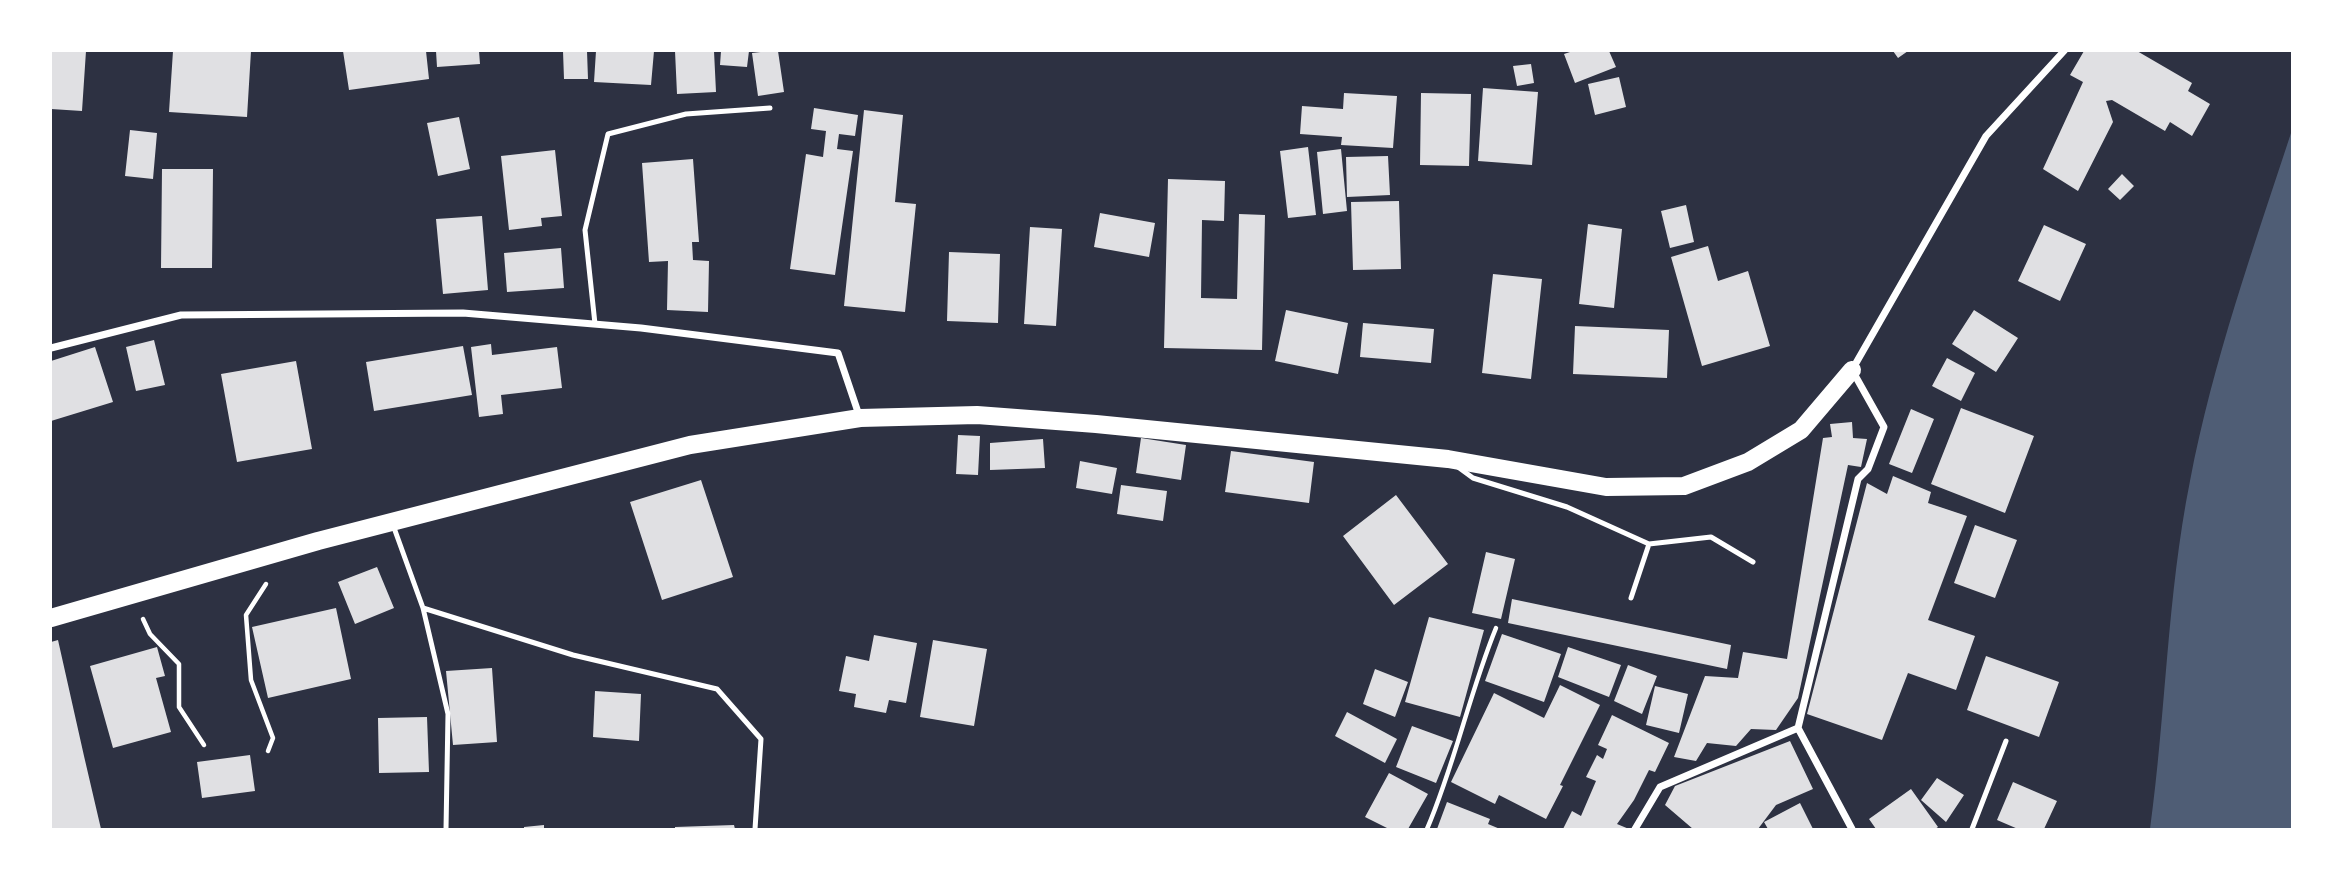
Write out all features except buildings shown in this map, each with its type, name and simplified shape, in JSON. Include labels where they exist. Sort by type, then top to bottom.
[{"type":"main road","points":[[51,618],[318,541],[690,445],[860,418],[990,416],[1110,425],[1447,459],[1606,487],[1684,486],[1748,462],[1801,430],[1852,370]]},
{"type":"street","points":[[1852,829],[1797,729],[1858,479],[1868,469],[1884,427],[1852,370],[1986,136],[2064,51]]},
{"type":"street","points":[[51,348],[181,315],[463,313],[595,324],[838,353],[860,418]]},
{"type":"street","points":[[1635,829],[1660,788],[1797,729]]},
{"type":"lane","points":[[595,324],[585,230],[608,134],[686,114],[770,108]]},
{"type":"lane","points":[[1447,459],[1473,478],[1567,507],[1649,544],[1712,537],[1753,562]]},
{"type":"lane","points":[[393,522],[423,608],[448,714],[446,829]]},
{"type":"lane","points":[[1631,598],[1649,544]]},
{"type":"lane","points":[[423,608],[573,655],[717,689],[761,739],[755,829]]},
{"type":"lane","points":[[1972,829],[2006,741]]},
{"type":"path","points":[[268,751],[273,738],[251,680],[246,615],[269,580]]},
{"type":"path","points":[[131,596],[150,634],[179,664],[179,707],[204,745]]},
{"type":"path","points":[[1427,829],[1447,778],[1484,657],[1496,628]]},
{"type":"water","points":[[2292,130],[2292,829],[2150,829],[2176,568],[2199,436],[2222,348]]}]
